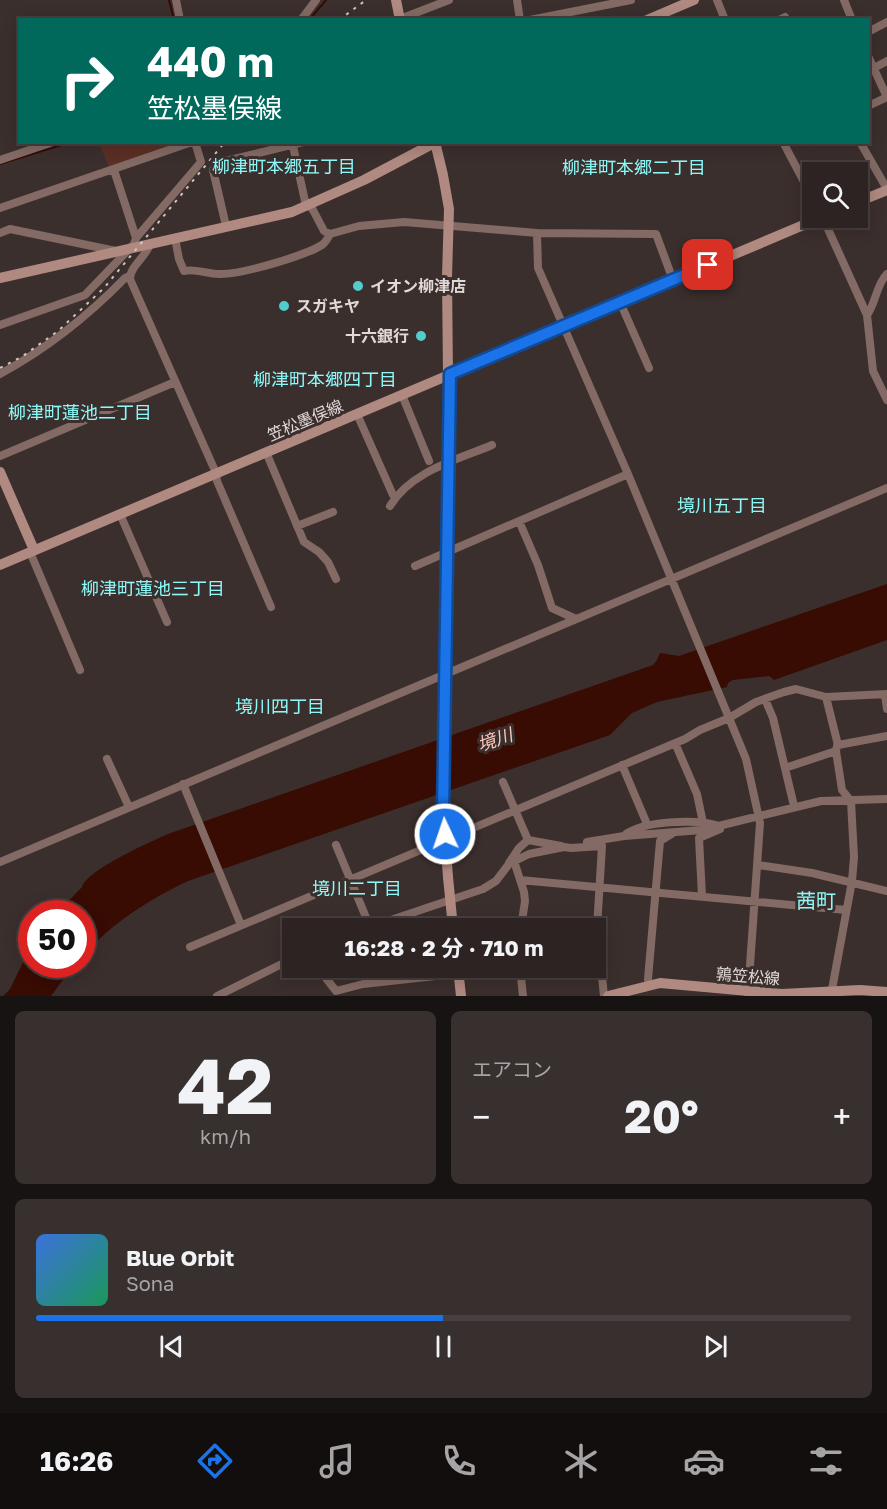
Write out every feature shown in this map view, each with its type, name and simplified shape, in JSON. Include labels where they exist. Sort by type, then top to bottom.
[{"type":"main road","points":[[396,0],[400,18]]},
{"type":"main road","points":[[652,18],[694,0]]},
{"type":"main road","points":[[0,278],[292,212],[433,144]]},
{"type":"main road","points":[[435,144],[447,195],[448,227],[450,374],[443,812],[452,918]]},
{"type":"main road","points":[[868,198],[887,190]]},
{"type":"main road","name":"笠松墨俣線","points":[[0,565],[802,226]]},
{"type":"main road","points":[[0,472],[32,551]]},
{"type":"main road","points":[[459,978],[461,996]]},
{"type":"main road","name":"鶉笠松線","points":[[606,996],[660,983],[748,994],[831,994],[860,990],[887,992]]},
{"type":"street","points":[[176,0],[180,18]]},
{"type":"street","points":[[302,18],[316,0]]},
{"type":"street","points":[[403,18],[449,0]]},
{"type":"street","points":[[517,0],[520,18]]},
{"type":"street","points":[[540,18],[631,0]]},
{"type":"street","points":[[717,0],[724,18]]},
{"type":"street","points":[[844,0],[851,18]]},
{"type":"street","points":[[870,31],[887,22]]},
{"type":"street","points":[[870,60],[887,97],[870,105]]},
{"type":"street","points":[[874,68],[887,61]]},
{"type":"street","points":[[0,160],[46,144]]},
{"type":"street","points":[[0,208],[188,144]]},
{"type":"street","points":[[0,325],[85,295],[124,250],[134,244],[136,238],[201,162],[195,144]]},
{"type":"street","points":[[226,226],[213,170],[218,163],[298,144]]},
{"type":"street","points":[[784,144],[802,178]]},
{"type":"street","points":[[861,144],[887,190]]},
{"type":"street","points":[[293,146],[305,201],[324,231],[330,234]]},
{"type":"street","points":[[114,170],[136,238]]},
{"type":"street","points":[[176,238],[179,259],[184,271],[189,269],[219,274],[234,273],[301,255],[323,244],[330,234],[359,226],[382,223],[404,222],[537,233],[656,234],[673,280]]},
{"type":"street","points":[[827,228],[867,315],[873,371],[887,400]]},
{"type":"street","points":[[0,233],[10,229],[124,250]]},
{"type":"street","points":[[537,233],[538,268],[628,474],[746,759],[760,823],[759,865],[748,994]]},
{"type":"street","points":[[0,374],[44,349],[97,307],[124,278],[129,276],[148,251],[150,244]]},
{"type":"street","points":[[867,315],[872,309],[882,279],[887,274]]},
{"type":"street","points":[[129,276],[216,473],[217,481],[271,607]]},
{"type":"street","points":[[620,302],[648,368]]},
{"type":"street","points":[[0,456],[176,382]]},
{"type":"street","points":[[402,395],[429,461]]},
{"type":"street","points":[[357,414],[395,497]]},
{"type":"street","points":[[390,506],[395,497],[425,474],[449,468],[492,445]]},
{"type":"street","points":[[266,452],[304,542],[319,552],[328,562],[336,579]]},
{"type":"street","points":[[415,566],[628,474]]},
{"type":"street","points":[[0,862],[887,488]]},
{"type":"street","points":[[297,526],[333,513]]},
{"type":"street","points":[[120,514],[167,622]]},
{"type":"street","points":[[519,521],[538,565],[552,608],[576,619]]},
{"type":"street","points":[[32,551],[80,670]]},
{"type":"street","points":[[190,947],[675,743],[765,699],[796,689],[826,697],[886,695],[887,709]]},
{"type":"street","points":[[826,697],[837,748],[842,790],[851,801],[854,857],[852,881],[831,994]]},
{"type":"street","points":[[765,699],[773,718],[794,806]]},
{"type":"street","points":[[785,768],[837,748],[887,736]]},
{"type":"street","points":[[675,743],[697,794],[703,823]]},
{"type":"street","points":[[107,759],[129,807]]},
{"type":"street","points":[[622,765],[647,824]]},
{"type":"street","points":[[503,782],[528,840]]},
{"type":"street","points":[[183,784],[241,926]]},
{"type":"street","points":[[511,863],[529,854],[564,847],[628,835],[717,826],[821,801],[887,799]]},
{"type":"street","points":[[528,840],[571,848],[603,846],[647,824],[703,823],[717,826]]},
{"type":"street","points":[[702,896],[699,838],[729,823]]},
{"type":"street","points":[[628,835],[660,841],[675,832]]},
{"type":"street","points":[[400,918],[483,890],[496,881],[511,863],[519,848],[528,840]]},
{"type":"street","points":[[649,985],[660,841]]},
{"type":"street","points":[[336,845],[365,918]]},
{"type":"street","points":[[603,846],[597,928],[606,996]]},
{"type":"street","points":[[511,863],[520,880],[525,901],[522,918]]},
{"type":"street","points":[[759,865],[852,881],[887,891]]},
{"type":"street","points":[[520,880],[846,910]]},
{"type":"street","points":[[217,996],[282,964]]},
{"type":"street","points":[[326,978],[336,991],[404,978]]},
{"type":"street","points":[[521,978],[523,996]]},
{"type":"street","points":[[226,996],[233,988]]},
{"type":"shaded area","points":[[99,144],[171,144],[172,146],[109,167]]},
{"type":"water","name":"境川","points":[[887,584],[887,640],[774,680],[769,676],[733,680],[728,683],[727,687],[657,702],[632,713],[610,735],[188,881],[131,913],[96,942],[96,900],[69,900],[95,873],[120,857],[168,834],[653,665],[660,653],[679,656]]},
{"type":"water","points":[[18,973],[18,978],[64,978],[51,996],[3,996],[10,989]]},
{"type":"waterway","points":[[169,0],[174,18]]},
{"type":"waterway","points":[[311,18],[326,0]]},
{"type":"waterway","points":[[0,164],[65,144]]},
{"type":"railway","points":[[342,18],[366,0]]},
{"type":"railway","points":[[0,368],[23,356],[58,331],[104,288],[223,144]]},
{"type":"place","name":"イオン柳津店","points":[[358,286]]},
{"type":"place","name":"スガキヤ","points":[[284,306]]},
{"type":"place","name":"十六銀行","points":[[421,336]]},
{"type":"district","name":"柳津町本郷五丁目","points":[[284,167]]},
{"type":"district","name":"柳津町本郷二丁目","points":[[634,168]]},
{"type":"district","name":"柳津町本郷四丁目","points":[[325,380]]},
{"type":"district","name":"柳津町蓮池二丁目","points":[[80,413]]},
{"type":"district","name":"境川五丁目","points":[[722,506]]},
{"type":"district","name":"柳津町蓮池三丁目","points":[[153,589]]},
{"type":"district","name":"境川四丁目","points":[[280,707]]},
{"type":"district","name":"境川二丁目","points":[[357,889]]},
{"type":"district","name":"茜町","points":[[816,901]]},
{"type":"route","points":[[445,834],[443,812],[450,374],[708,265]]}]
